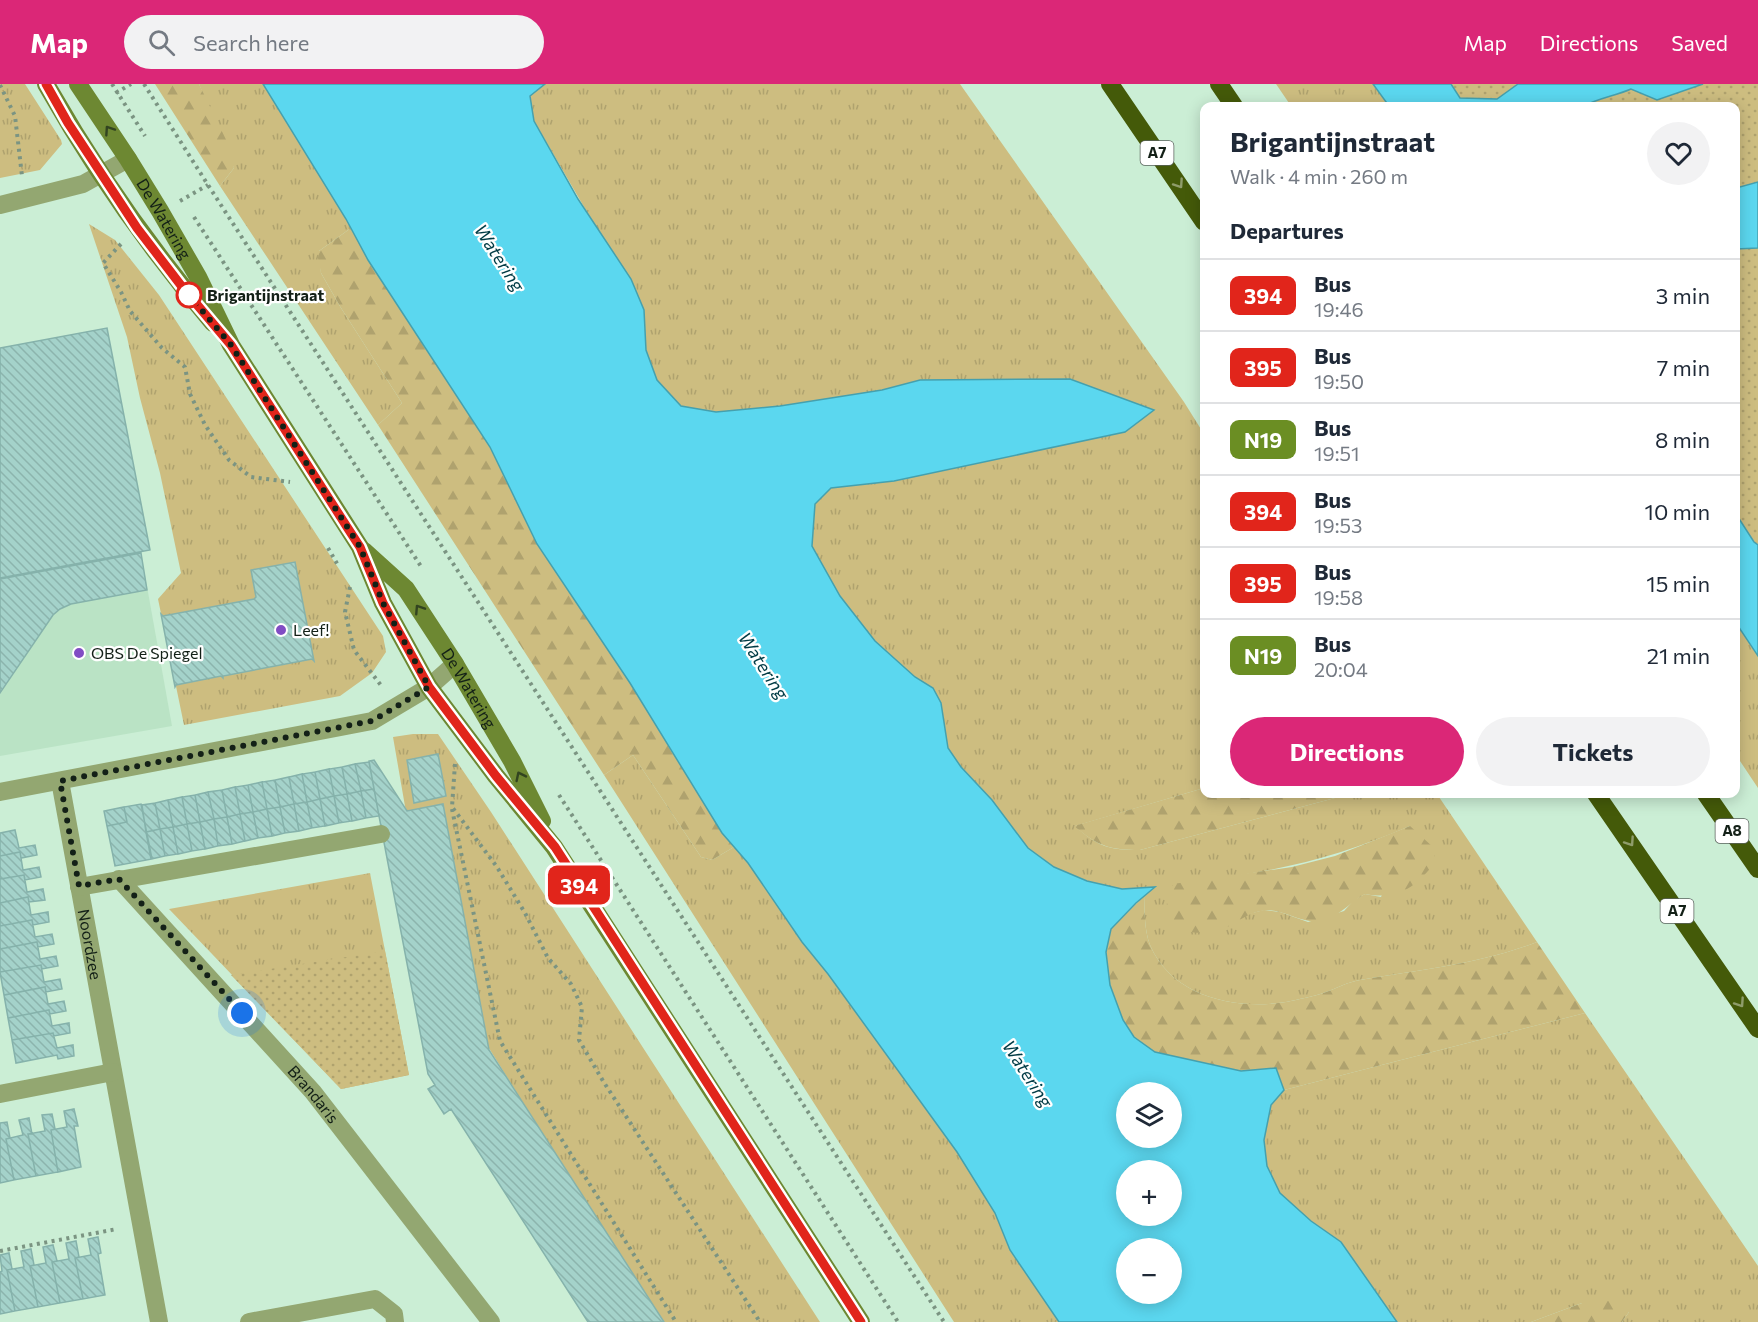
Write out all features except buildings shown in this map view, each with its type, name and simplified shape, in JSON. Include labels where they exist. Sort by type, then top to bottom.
[{"type":"highway","name":"A7","points":[[1110,84],[1200,216]]},
{"type":"highway","points":[[1219,84],[1231,102]]},
{"type":"highway","name":"A7","points":[[1599,798],[1758,1029]]},
{"type":"highway","name":"A8","points":[[1709,798],[1758,869]]},
{"type":"main road","name":"De Watering","points":[[46,84],[68,123],[137,228],[231,345]]},
{"type":"main road","name":"De Watering","points":[[78,84],[160,211],[198,278],[231,345],[360,547],[383,603],[429,687],[496,776],[555,847]]},
{"type":"main road","name":"De Watering","points":[[360,547],[406,589],[455,664],[512,760],[555,847],[861,1322]]},
{"type":"street","points":[[0,205],[83,184],[128,159]]},
{"type":"street","points":[[0,792],[372,721],[429,687],[455,664]]},
{"type":"street","name":"Noordzee","points":[[60,781],[159,1322]]},
{"type":"street","points":[[79,886],[381,834]]},
{"type":"street","name":"Brandaris","points":[[119,879],[313,1092],[491,1322]]},
{"type":"street","points":[[0,1094],[113,1072]]},
{"type":"street","points":[[249,1322],[375,1299],[394,1314],[395,1322]]},
{"type":"path","points":[[144,84],[944,1322]]},
{"type":"path","points":[[0,85],[15,116],[23,182]]},
{"type":"path","points":[[160,211],[208,185]]},
{"type":"path","points":[[137,228],[103,263],[130,311],[162,348],[185,368],[190,394],[205,425],[229,460],[251,477],[291,482]]},
{"type":"path","points":[[326,544],[344,575]]},
{"type":"path","points":[[350,585],[345,612],[354,650],[398,706]]},
{"type":"path","points":[[456,760],[452,807],[500,1041],[676,1322]]},
{"type":"path","points":[[452,807],[497,867],[525,913],[548,958],[571,984],[582,1007],[579,1040],[603,1081],[760,1322]]},
{"type":"path","points":[[0,1251],[141,1224]]},
{"type":"shaded area","name":"OBS De Spiegel","points":[[141,553],[172,726],[0,756],[0,579]]},
{"type":"green space","points":[[0,84],[25,84],[61,140],[62,144],[40,170],[0,178]]},
{"type":"green space","points":[[155,84],[199,84],[231,150],[234,168],[220,186]]},
{"type":"green space","points":[[199,84],[263,84],[351,228],[319,251],[321,273],[402,403],[378,425],[220,186],[234,168]]},
{"type":"green space","points":[[545,84],[960,84],[1200,428],[1200,789],[1075,826],[1091,839],[1105,846],[1140,850],[1335,798],[1440,798],[1537,942],[1494,956],[1356,981],[1311,997],[1266,1004],[1246,1004],[1207,996],[1173,977],[1160,963],[1150,945],[1147,933],[1144,896],[1154,887],[1122,889],[1087,881],[1054,867],[1028,848],[992,800],[961,767],[948,748],[941,703],[933,688],[915,677],[875,641],[840,596],[812,547],[815,504],[831,488],[894,481],[1125,432],[1154,410],[920,380],[882,390],[780,406],[716,413],[681,406],[657,380],[646,350],[644,310],[534,121],[529,96]],"holes":[[[1410,826],[1381,897],[1365,894],[1354,900],[1344,911],[1308,922],[1280,912],[1264,910],[1248,914],[1241,875],[1286,867],[1327,856]]]},
{"type":"green space","points":[[1276,84],[1373,84],[1386,102],[1288,102]]},
{"type":"green space","points":[[1402,84],[1758,84],[1758,609],[1740,581],[1740,102],[1414,102]]},
{"type":"green space","points":[[89,224],[115,240],[159,295],[383,636],[386,652],[372,673],[340,696],[184,725],[158,599],[181,573],[160,473],[127,337]]},
{"type":"green space","points":[[351,228],[368,260],[490,447],[537,544],[630,683],[722,833],[734,847],[712,860],[701,857],[633,755],[604,775],[378,425],[402,403],[341,308],[321,273],[318,258],[319,251]]},
{"type":"green space","points":[[1740,629],[1758,656],[1758,788],[1740,761]]},
{"type":"green space","points":[[438,734],[491,812],[820,1322],[659,1322],[482,1037],[406,812],[393,737]]},
{"type":"green space","points":[[633,755],[701,857],[712,860],[734,847],[748,863],[802,942],[828,974],[957,1152],[995,1213],[1010,1250],[1059,1322],[954,1322],[604,775]]},
{"type":"green space","points":[[1200,789],[1200,798],[1335,798],[1140,850],[1104,846],[1074,826]]},
{"type":"green space","points":[[1410,826],[1434,848],[1435,862],[1421,879],[1397,893],[1365,894],[1328,919],[1302,920],[1269,910],[1251,914],[1217,930],[1200,933],[1176,928],[1167,915],[1167,903],[1173,884],[1292,867],[1335,856]]},
{"type":"green space","points":[[370,873],[409,1075],[341,1089],[169,909]]},
{"type":"green space","points":[[1144,896],[1148,939],[1160,963],[1173,977],[1207,996],[1246,1004],[1286,1002],[1321,994],[1356,981],[1472,961],[1537,942],[1585,1013],[1284,1090],[1276,1068],[1241,1071],[1154,1052],[1134,1037],[1123,1020],[1110,985],[1106,952],[1111,929]]},
{"type":"green space","points":[[385,951],[409,1075],[341,1089],[231,975]]},
{"type":"green space","points":[[1585,1013],[1758,1266],[1758,1322],[1622,1322],[1629,1312],[1582,1303],[1531,1322],[1397,1322],[1341,1242],[1311,1221],[1280,1193],[1267,1166],[1264,1140],[1271,1105],[1284,1090]]},
{"type":"green space","points":[[1618,1300],[1625,1303],[1629,1312],[1622,1322],[1531,1322],[1582,1303]]},
{"type":"water","name":"Watering","points":[[263,84],[545,84],[530,96],[534,121],[578,199],[631,279],[644,310],[646,350],[657,380],[681,406],[716,412],[780,406],[882,390],[920,380],[1070,379],[1154,410],[1125,432],[894,481],[831,488],[815,504],[812,546],[840,596],[875,641],[915,677],[933,688],[941,703],[948,748],[961,767],[992,800],[1028,848],[1054,867],[1087,881],[1122,889],[1155,887],[1111,929],[1106,952],[1110,985],[1123,1020],[1134,1037],[1155,1052],[1241,1071],[1276,1068],[1284,1090],[1271,1105],[1264,1140],[1267,1166],[1280,1193],[1311,1221],[1341,1242],[1397,1322],[1059,1322],[1010,1250],[995,1213],[957,1152],[828,974],[802,942],[748,863],[722,833],[630,683],[537,544],[490,447],[368,260],[346,219]]},
{"type":"water","points":[[1373,84],[1451,84],[1460,98],[1497,99],[1518,84],[1703,84],[1657,100],[1631,89],[1593,102],[1386,102]]},
{"type":"water","points":[[1758,182],[1758,248],[1740,249],[1740,187]]},
{"type":"water","points":[[1740,520],[1758,545],[1758,656],[1740,629]]},
{"type":"bus line","name":"394","points":[[46,84],[68,123],[137,228],[231,345],[360,547],[383,603],[429,687],[496,776],[555,847],[861,1322]]},
{"type":"place","name":"Brigantijnstraat","points":[[189,295]]},
{"type":"place","name":"Leef!","points":[[281,630]]},
{"type":"place","name":"OBS De Spiegel","points":[[79,653]]},
{"type":"route","points":[[189,295],[231,345],[360,547],[383,603],[429,687],[372,721],[60,781],[79,886],[119,879],[242,1013]]}]
